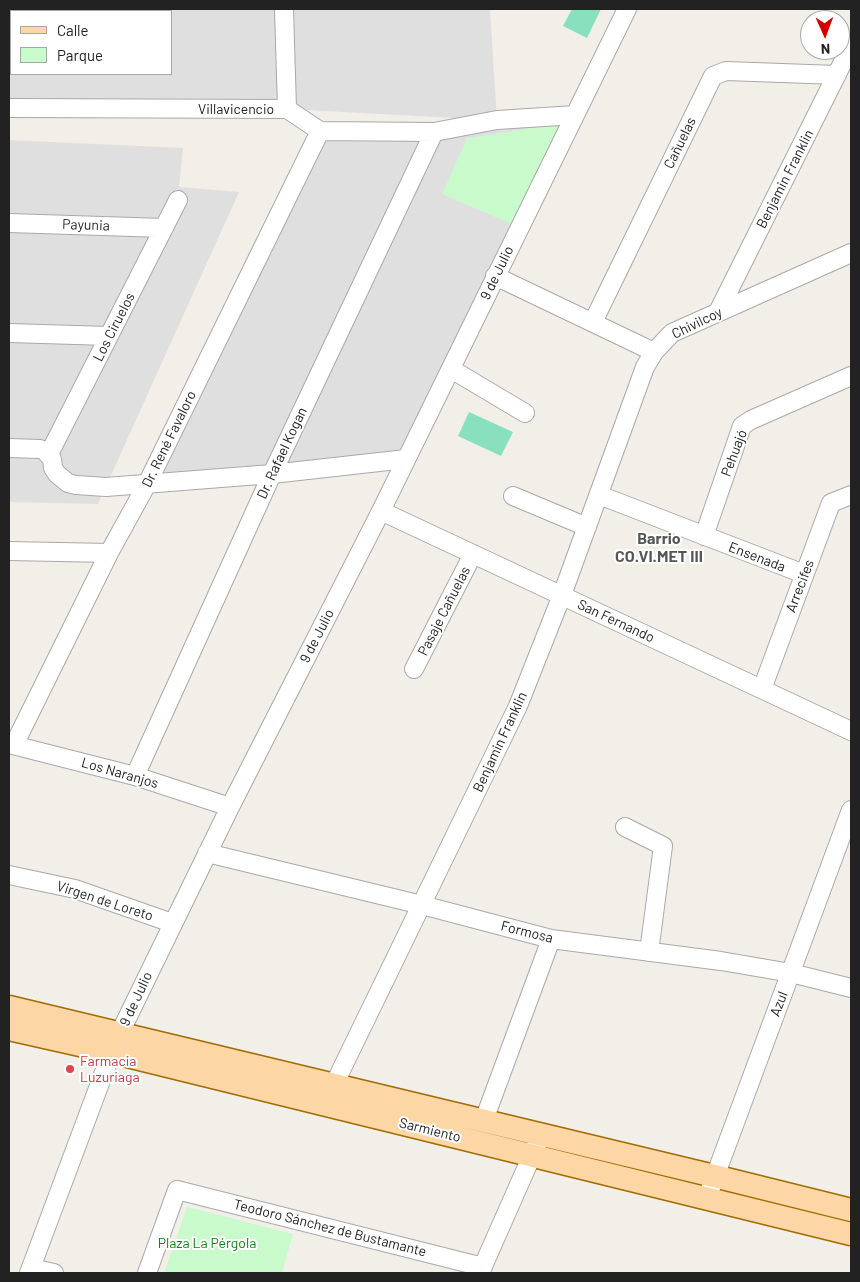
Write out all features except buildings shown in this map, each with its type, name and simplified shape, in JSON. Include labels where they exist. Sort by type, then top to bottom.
[{"type":"main road","name":"Sarmiento","points":[[9,1007],[115,1043],[324,1104],[851,1234]]},
{"type":"main road","name":"Sarmiento","points":[[9,1029],[115,1043],[334,1084],[851,1210]]},
{"type":"street","points":[[284,9],[287,109]]},
{"type":"street","name":"9 de Julio","points":[[30,1270],[115,1043],[206,853],[382,510],[627,9]]},
{"type":"street","name":"Benjamin Franklin","points":[[718,312],[851,46]]},
{"type":"street","name":"Cañuelas","points":[[593,322],[713,76],[726,71],[837,75]]},
{"type":"street","name":"Villavicencio","points":[[9,108],[287,109],[320,131]]},
{"type":"street","points":[[320,131],[434,132],[497,120],[575,115]]},
{"type":"street","name":"Dr. René Favaloro","points":[[12,745],[108,553],[147,484],[320,131]]},
{"type":"street","name":"Dr. Rafael Kogan","points":[[135,776],[272,474],[434,132]]},
{"type":"street","name":"Los Ciruelos","points":[[49,454],[178,200]]},
{"type":"street","name":"Payunia","points":[[9,223],[164,228]]},
{"type":"street","name":"Chivilcoy","points":[[649,360],[672,333],[851,253]]},
{"type":"street","points":[[495,276],[593,322],[649,360]]},
{"type":"street","points":[[9,333],[109,336]]},
{"type":"street","name":"Benjamin Franklin","points":[[324,1104],[518,706],[562,595],[649,360]]},
{"type":"street","points":[[451,369],[525,413]]},
{"type":"street","name":"Pehuajó","points":[[704,536],[742,426],[751,420],[851,376]]},
{"type":"street","points":[[9,448],[40,449],[49,454],[57,474],[68,483],[106,487],[272,474],[406,459]]},
{"type":"street","name":"Ensenada","points":[[598,495],[804,574]]},
{"type":"street","name":"Arrecifes","points":[[762,689],[831,503],[851,495]]},
{"type":"street","points":[[513,496],[587,527]]},
{"type":"street","name":"San Fernando","points":[[382,510],[851,731]]},
{"type":"street","points":[[9,551],[108,553]]},
{"type":"street","name":"Pasaje Cañuelas","points":[[414,669],[473,554]]},
{"type":"street","name":"Los Naranjos","points":[[12,745],[135,776],[230,807]]},
{"type":"street","name":"Azul","points":[[707,1198],[851,810]]},
{"type":"street","points":[[625,826],[663,846],[650,952]]},
{"type":"street","name":"Formosa","points":[[206,853],[422,905],[551,939],[722,961],[791,973],[851,988]]},
{"type":"street","name":"Virgen de Loreto","points":[[9,875],[75,889],[172,923]]},
{"type":"street","points":[[484,1120],[551,939]]},
{"type":"street","points":[[482,1270],[541,1134]]},
{"type":"street","name":"Teodoro Sánchez de Bustamante","points":[[147,1273],[177,1190],[482,1270]]},
{"type":"street","points":[[30,1270],[54,1273]]},
{"type":"shaded area","points":[[9,9],[490,9],[497,120],[575,115],[406,459],[147,484],[320,131],[491,120],[287,109],[9,105]]},
{"type":"shaded area","points":[[9,140],[183,148],[179,187],[239,192],[98,504],[9,502]]},
{"type":"green space","points":[[572,9],[601,9],[587,38],[563,26]]},
{"type":"green space","points":[[566,123],[516,226],[442,194],[467,138]]},
{"type":"green space","points":[[469,412],[513,432],[501,456],[458,436]]},
{"type":"green space","name":"Plaza La Pérgola","points":[[187,1207],[293,1234],[282,1273],[164,1273]]},
{"type":"place","name":"Farmacia Luzuriaga","points":[[70,1069]]},
{"type":"district","name":"Barrio CO.VI.MET III","points":[[659,548]]}]
